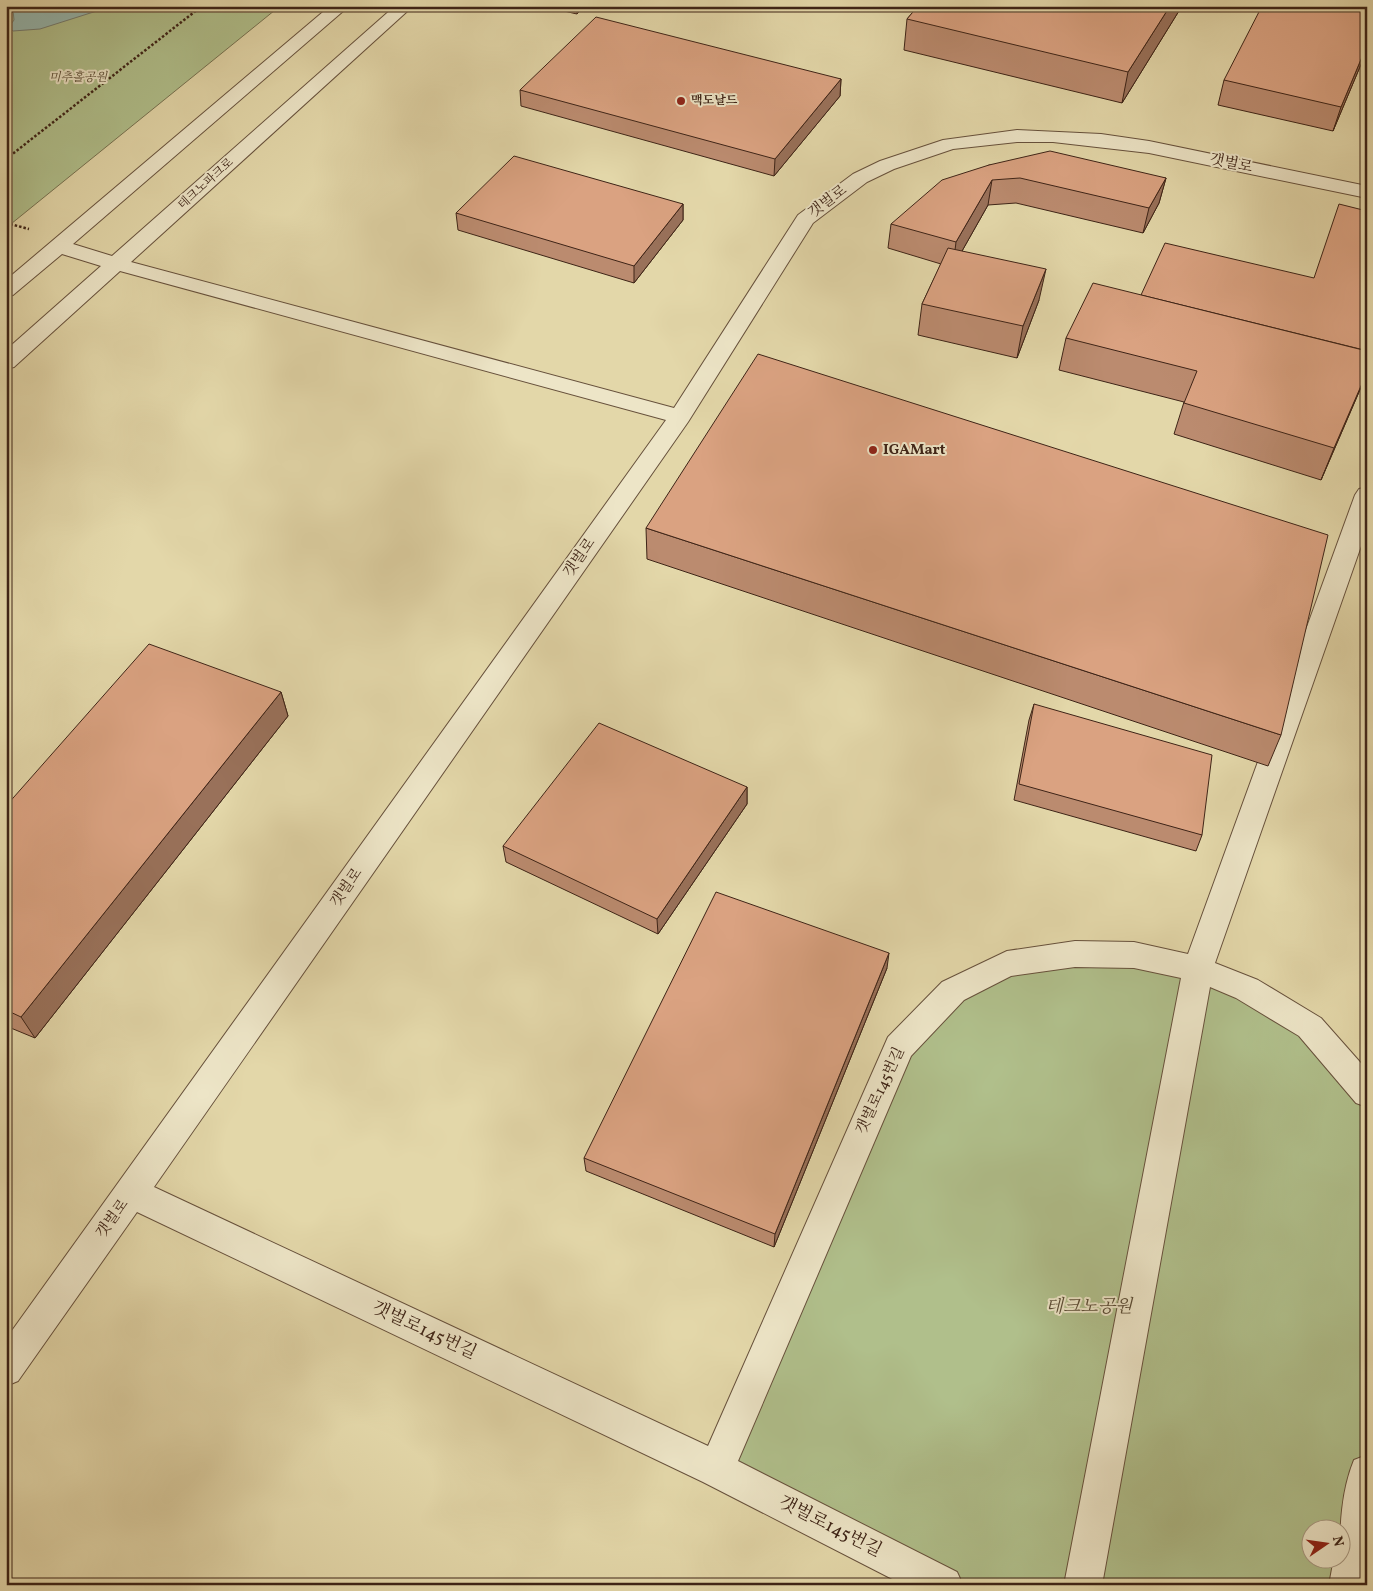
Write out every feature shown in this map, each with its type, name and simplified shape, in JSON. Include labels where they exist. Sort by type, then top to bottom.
[{"type":"street","points":[[6,291],[341,6]]},
{"type":"street","name":"테크노파크로","points":[[6,362],[405,6]]},
{"type":"street","name":"갯벌로","points":[[6,1369],[680,417],[805,219],[860,178],[918,153],[950,144],[1017,136],[1054,136],[1149,147],[1367,192]]},
{"type":"street","points":[[59,246],[116,264],[680,417]]},
{"type":"street","points":[[1083,1585],[1198,969],[1367,495]]},
{"type":"street","name":"갯벌로145번길","points":[[716,1469],[899,1047],[953,991],[1007,964],[1075,954],[1124,955],[1198,969],[1247,989],[1310,1027],[1367,1093]]},
{"type":"street","name":"갯벌로145번길","points":[[132,1193],[716,1469],[944,1585]]},
{"type":"street","points":[[1348,1585],[1367,1473]]},
{"type":"path","points":[[6,159],[202,6]]},
{"type":"path","points":[[6,223],[29,229]]},
{"type":"green space","name":"미추홀공원","points":[[6,6],[280,6],[6,228]]},
{"type":"green space","name":"테크노공원","points":[[1075,954],[1247,989],[1367,1093],[1367,1473],[1348,1585],[959,1585],[716,1469],[899,1047],[953,991]]},
{"type":"water","points":[[6,6],[134,6],[126,9],[103,9],[40,29],[13,31],[9,27],[14,20],[13,10],[6,8]]},
{"type":"building","points":[[918,6],[1170,6],[1128,72],[907,19]]},
{"type":"building","points":[[1262,6],[1367,6],[1367,45],[1341,107],[1224,80]]},
{"type":"building","name":"맥도날드","points":[[596,17],[841,79],[775,159],[520,90]]},
{"type":"building","points":[[1050,151],[1166,178],[1149,208],[1020,178],[992,180],[956,242],[891,224],[942,180],[989,165]]},
{"type":"building","points":[[514,156],[683,204],[634,266],[456,213]]},
{"type":"building","points":[[1339,204],[1367,211],[1367,339],[1364,350],[1141,295],[1165,243],[1314,278]]},
{"type":"building","points":[[948,248],[1046,269],[1023,326],[922,304]]},
{"type":"building","points":[[1093,283],[1367,351],[1367,372],[1334,448],[1184,403],[1197,371],[1066,338]]},
{"type":"building","points":[[758,354],[1328,535],[1281,735],[646,528]]},
{"type":"building","points":[[149,644],[281,692],[21,1017],[6,1010],[6,806]]},
{"type":"building","points":[[1034,704],[1212,755],[1202,835],[1019,784]]},
{"type":"building","points":[[599,723],[747,787],[657,919],[503,846]]},
{"type":"building","points":[[716,892],[889,953],[775,1234],[584,1158]]},
{"type":"place","name":"맥도날드","points":[[681,101]]},
{"type":"place","name":"IGAMart","points":[[873,450]]}]
